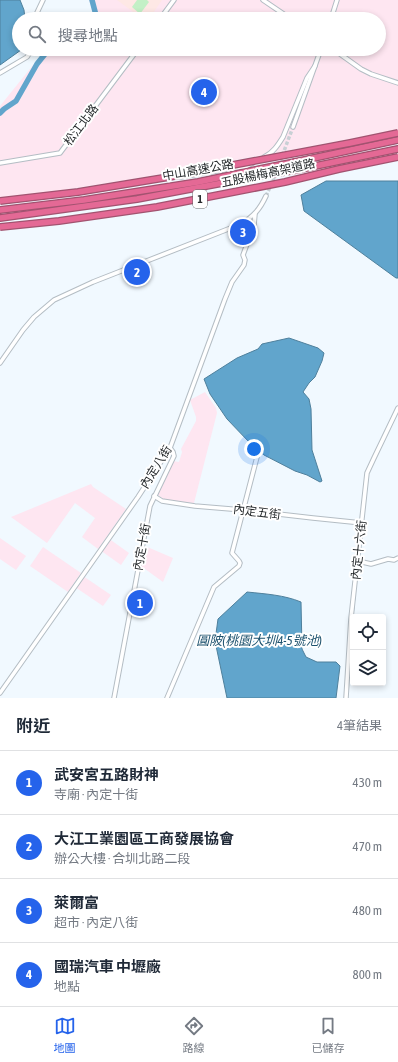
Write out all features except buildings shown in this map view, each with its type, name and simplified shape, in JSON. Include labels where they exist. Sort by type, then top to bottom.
[{"type":"highway","name":"五股楊梅高架道路","points":[[0,202],[78,192],[214,170],[398,133]]},
{"type":"highway","name":"中山高速公路","points":[[0,210],[84,200],[198,182],[398,140]]},
{"type":"highway","name":"中山高速公路","points":[[0,218],[137,199],[296,170],[398,149]]},
{"type":"highway","name":"五股楊梅高架道路","points":[[0,227],[59,221],[157,207],[285,182],[398,157]]},
{"type":"street","points":[[37,12],[43,0]]},
{"type":"street","points":[[165,12],[174,0]]},
{"type":"street","points":[[264,0],[281,12]]},
{"type":"street","points":[[333,12],[337,0]]},
{"type":"street","points":[[0,73],[28,56]]},
{"type":"street","name":"松江北路","points":[[0,163],[60,153],[133,56]]},
{"type":"street","points":[[293,126],[319,56]]},
{"type":"street","points":[[343,56],[371,74],[398,83]]},
{"type":"street","points":[[0,202],[156,182],[247,166],[270,155],[278,146],[307,78],[315,66]]},
{"type":"street","points":[[298,99],[303,93],[305,93]]},
{"type":"street","points":[[0,363],[22,330],[34,317],[54,300],[88,284],[241,224],[255,214],[261,207],[266,196]]},
{"type":"street","name":"內定八街","points":[[0,693],[138,497],[170,448],[225,299],[232,282],[244,265],[245,260],[243,255],[254,225],[255,214]]},
{"type":"street","name":"內定十六街","points":[[346,698],[351,618],[368,472],[398,408]]},
{"type":"street","name":"內定十街","points":[[110,698],[114,696],[150,506],[174,456],[170,448]]},
{"type":"street","points":[[167,698],[214,587],[239,566],[239,561],[232,553],[257,457]]},
{"type":"street","name":"內定五街","points":[[154,496],[162,501],[194,506],[362,523]]},
{"type":"street","points":[[358,561],[371,564],[398,558]]},
{"type":"shaded area","points":[[89,0],[398,0],[398,130],[139,178],[0,200],[0,106],[40,56],[386,56],[386,12],[93,12]]},
{"type":"shaded area","points":[[117,0],[162,0],[154,12],[133,12]]},
{"type":"shaded area","points":[[205,392],[216,408],[217,413],[194,503],[166,501],[157,493],[173,461],[179,462],[182,452],[181,449],[196,421],[190,400]]},
{"type":"shaded area","points":[[91,484],[93,487],[126,509],[98,549],[82,537],[95,518],[75,503],[47,543],[11,517]]},
{"type":"shaded area","points":[[0,538],[26,556],[16,570],[0,559]]},
{"type":"shaded area","points":[[108,538],[129,553],[121,565],[100,550]]},
{"type":"shaded area","points":[[145,546],[173,558],[163,582],[141,566]]},
{"type":"shaded area","points":[[43,547],[81,573],[68,592],[30,566]]},
{"type":"shaded area","points":[[83,576],[111,595],[103,606],[75,587]]},
{"type":"green space","points":[[137,0],[147,0],[149,2],[142,12],[138,12],[132,7]]},
{"type":"water","points":[[0,0],[20,0],[24,12],[12,12],[13,56],[0,65]]},
{"type":"water","points":[[326,181],[398,181],[398,278],[304,211],[301,195]]},
{"type":"water","points":[[289,338],[318,348],[324,353],[315,377],[303,392],[309,399],[311,409],[312,450],[322,481],[320,482],[264,455],[249,442],[227,419],[210,394],[204,379],[237,358],[258,349],[262,344]]},
{"type":"water","name":"圓陂(桃園大圳4-5號池)","points":[[247,592],[281,596],[301,602],[302,649],[306,657],[317,662],[336,662],[340,666],[336,698],[227,698],[215,641],[218,619]]},
{"type":"waterway","points":[[92,0],[95,12]]},
{"type":"waterway","points":[[0,113],[16,101],[37,64],[43,56]]},
{"type":"waterway","points":[[353,614],[355,596]]},
{"type":"tunnel","points":[[266,196],[293,127]]},
{"type":"place","name":"國瑞汽車 中壢廠","points":[[204,92]]},
{"type":"place","name":"萊爾富","points":[[243,232]]},
{"type":"place","name":"大江工業園區工商發展協會","points":[[137,272]]},
{"type":"place","name":"武安宮五路財神","points":[[140,603]]}]
